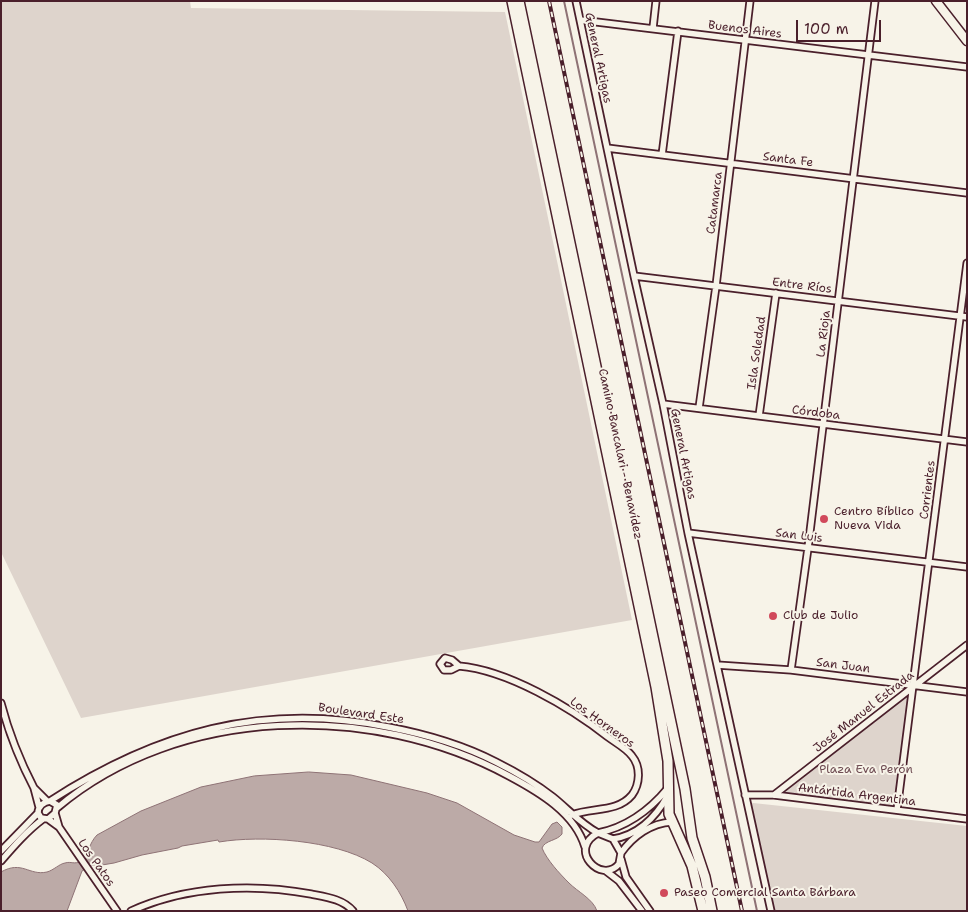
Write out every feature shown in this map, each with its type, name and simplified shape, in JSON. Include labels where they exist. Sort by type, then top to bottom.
[{"type":"main road","name":"Camino Bancalari - Benavídez","points":[[512,1],[654,678],[668,761],[669,814],[692,866],[703,911]]},
{"type":"main road","name":"Camino Bancalari - Benavídez","points":[[519,1],[614,448],[686,797],[692,838],[705,877],[712,911]]},
{"type":"main road","points":[[668,792],[679,792],[686,797]]},
{"type":"main road","points":[[672,822],[680,822],[689,814]]},
{"type":"street","name":"General Artigas","points":[[576,1],[663,404],[688,533],[771,911]]},
{"type":"street","points":[[653,28],[656,1]]},
{"type":"street","name":"Catamarca","points":[[699,408],[716,286],[750,1]]},
{"type":"street","name":"La Rioja","points":[[790,670],[808,548],[875,1]]},
{"type":"street","points":[[936,1],[967,41]]},
{"type":"street","name":"Buenos Aires","points":[[580,20],[967,67]]},
{"type":"street","points":[[662,155],[678,32]]},
{"type":"street","name":"Santa Fe","points":[[607,148],[967,193]]},
{"type":"street","name":"Corrientes","points":[[897,810],[945,439],[964,316],[967,263]]},
{"type":"street","name":"Entre Ríos","points":[[634,276],[964,316]]},
{"type":"street","name":"Isla Soledad","points":[[759,416],[776,293]]},
{"type":"street","name":"Córdoba","points":[[663,404],[967,442]]},
{"type":"street","name":"San Luis","points":[[688,533],[967,567]]},
{"type":"street","name":"José Manuel Estrada","points":[[774,795],[967,645]]},
{"type":"street","name":"San Juan","points":[[717,665],[790,670],[967,692]]},
{"type":"street","name":"Los Horneros","points":[[459,666],[476,668],[492,673],[538,693],[578,716],[632,755],[638,769],[638,778],[636,787],[628,799],[615,806],[584,811],[571,816]]},
{"type":"street","points":[[1,703],[10,736],[34,788],[38,810],[6,849],[1,861]]},
{"type":"street","name":"Boulevard Este","points":[[38,810],[89,776],[143,753],[230,728],[320,721],[410,735],[496,765],[598,833]]},
{"type":"street","name":"Boulevard Este","points":[[46,819],[80,790],[143,753]]},
{"type":"street","points":[[34,788],[49,801],[56,803],[56,810]]},
{"type":"street","points":[[642,911],[619,881],[606,871],[596,868],[591,863],[585,854],[584,847],[590,837],[632,820],[668,792]]},
{"type":"street","points":[[598,833],[613,839],[626,836],[644,825],[655,814],[668,792]]},
{"type":"street","name":"Antártida Argentina","points":[[745,795],[774,795],[967,819]]},
{"type":"street","name":"Los Patos","points":[[38,810],[40,818],[59,826]]},
{"type":"street","name":"Los Patos","points":[[56,810],[59,826],[117,911]]},
{"type":"street","name":"Boulevard Este","points":[[571,816],[584,847]]},
{"type":"street","points":[[6,849],[35,825],[46,819]]},
{"type":"street","points":[[606,871],[616,867],[633,838],[658,824],[672,822]]},
{"type":"street","points":[[613,839],[621,856],[626,877],[650,911]]},
{"type":"street","points":[[619,881],[626,877]]},
{"type":"street","points":[[131,911],[153,902],[189,893],[242,888],[276,889],[315,895],[343,903],[353,911]]},
{"type":"green space","points":[[1,1],[190,1],[191,8],[505,12],[632,620],[81,718],[1,552]]},
{"type":"green space","name":"Plaza Eva Perón","points":[[914,685],[897,810],[774,795]]},
{"type":"green space","points":[[744,802],[967,826],[967,911],[770,911]]},
{"type":"shaded area","points":[[309,772],[351,775],[427,793],[457,803],[514,835],[535,842],[539,842],[552,824],[557,822],[562,827],[562,834],[546,843],[542,848],[557,871],[589,899],[597,911],[408,911],[398,890],[389,878],[378,867],[357,855],[318,844],[255,839],[219,842],[218,840],[182,846],[114,863],[91,865],[82,871],[67,911],[1,911],[1,872],[15,867],[41,873],[50,871],[63,864],[78,862],[83,858],[97,835],[141,811],[201,787],[254,776]]},
{"type":"waterway","points":[[564,1],[757,911]]},
{"type":"railway","points":[[549,1],[742,911]]},
{"type":"place","name":"Centro Bíblico Nueva Vida","points":[[824,519]]},
{"type":"place","name":"Club de Julio","points":[[773,616]]},
{"type":"place","name":"Paseo Comercial Santa Bárbara","points":[[664,893]]}]
